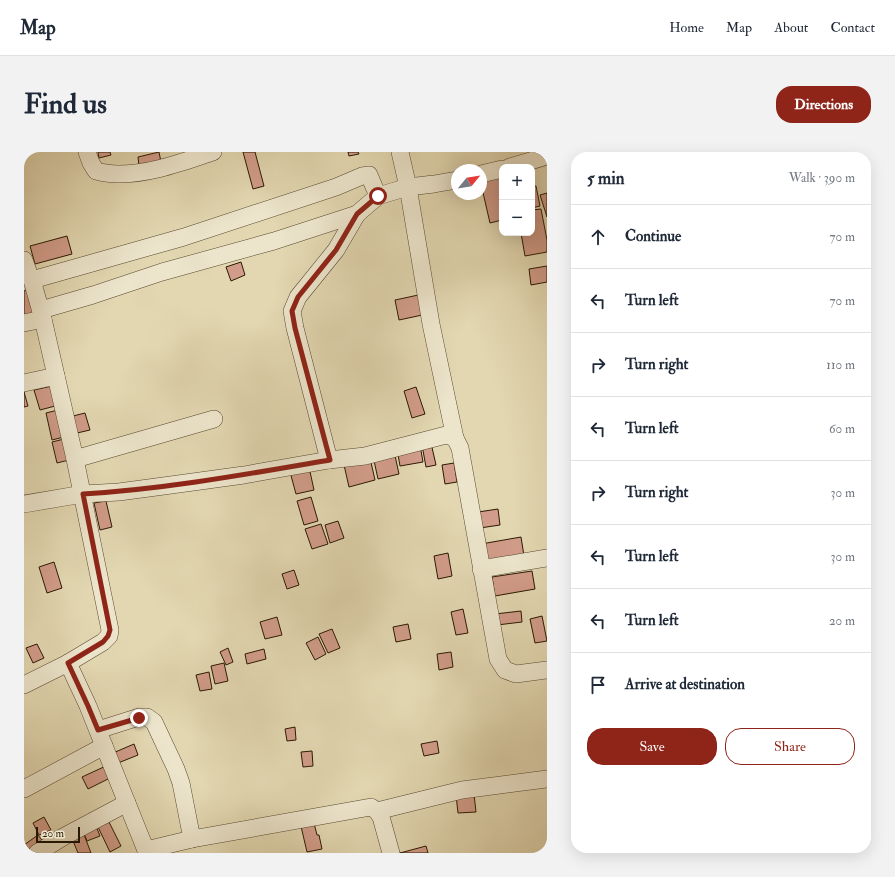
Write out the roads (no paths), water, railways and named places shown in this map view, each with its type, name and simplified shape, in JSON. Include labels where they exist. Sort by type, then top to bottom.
[{"type":"street","points":[[87,152],[96,171],[118,174],[136,173],[170,166],[213,152]]},
{"type":"street","points":[[400,152],[408,187],[431,324],[455,438],[460,448],[498,659],[505,670],[516,674],[547,670]]},
{"type":"street","points":[[520,164],[547,156]]},
{"type":"street","points":[[487,173],[499,170]]},
{"type":"street","points":[[32,280],[184,237],[336,187],[362,176],[369,175],[378,196]]},
{"type":"street","points":[[330,460],[295,328],[292,311],[298,297],[336,250],[357,214],[378,196],[408,187],[451,181]]},
{"type":"street","points":[[24,323],[93,295],[162,272],[274,241],[357,214]]},
{"type":"street","points":[[24,260],[32,280],[42,315],[83,494],[110,630],[108,636],[103,642],[68,663],[24,685]]},
{"type":"street","points":[[24,383],[56,376]]},
{"type":"street","points":[[75,459],[214,419]]},
{"type":"street","points":[[24,504],[83,494],[120,492],[244,475],[330,460],[365,456],[446,435],[455,438]]},
{"type":"street","points":[[481,569],[547,558]]},
{"type":"street","points":[[68,663],[98,730],[146,852],[192,839],[371,807],[377,811],[381,818],[391,853]]},
{"type":"street","points":[[98,730],[139,718],[147,717],[154,722],[181,783],[192,839]]},
{"type":"street","points":[[24,789],[104,746]]},
{"type":"street","points":[[377,811],[462,790],[547,778]]},
{"type":"street","points":[[37,853],[127,803]]}]
